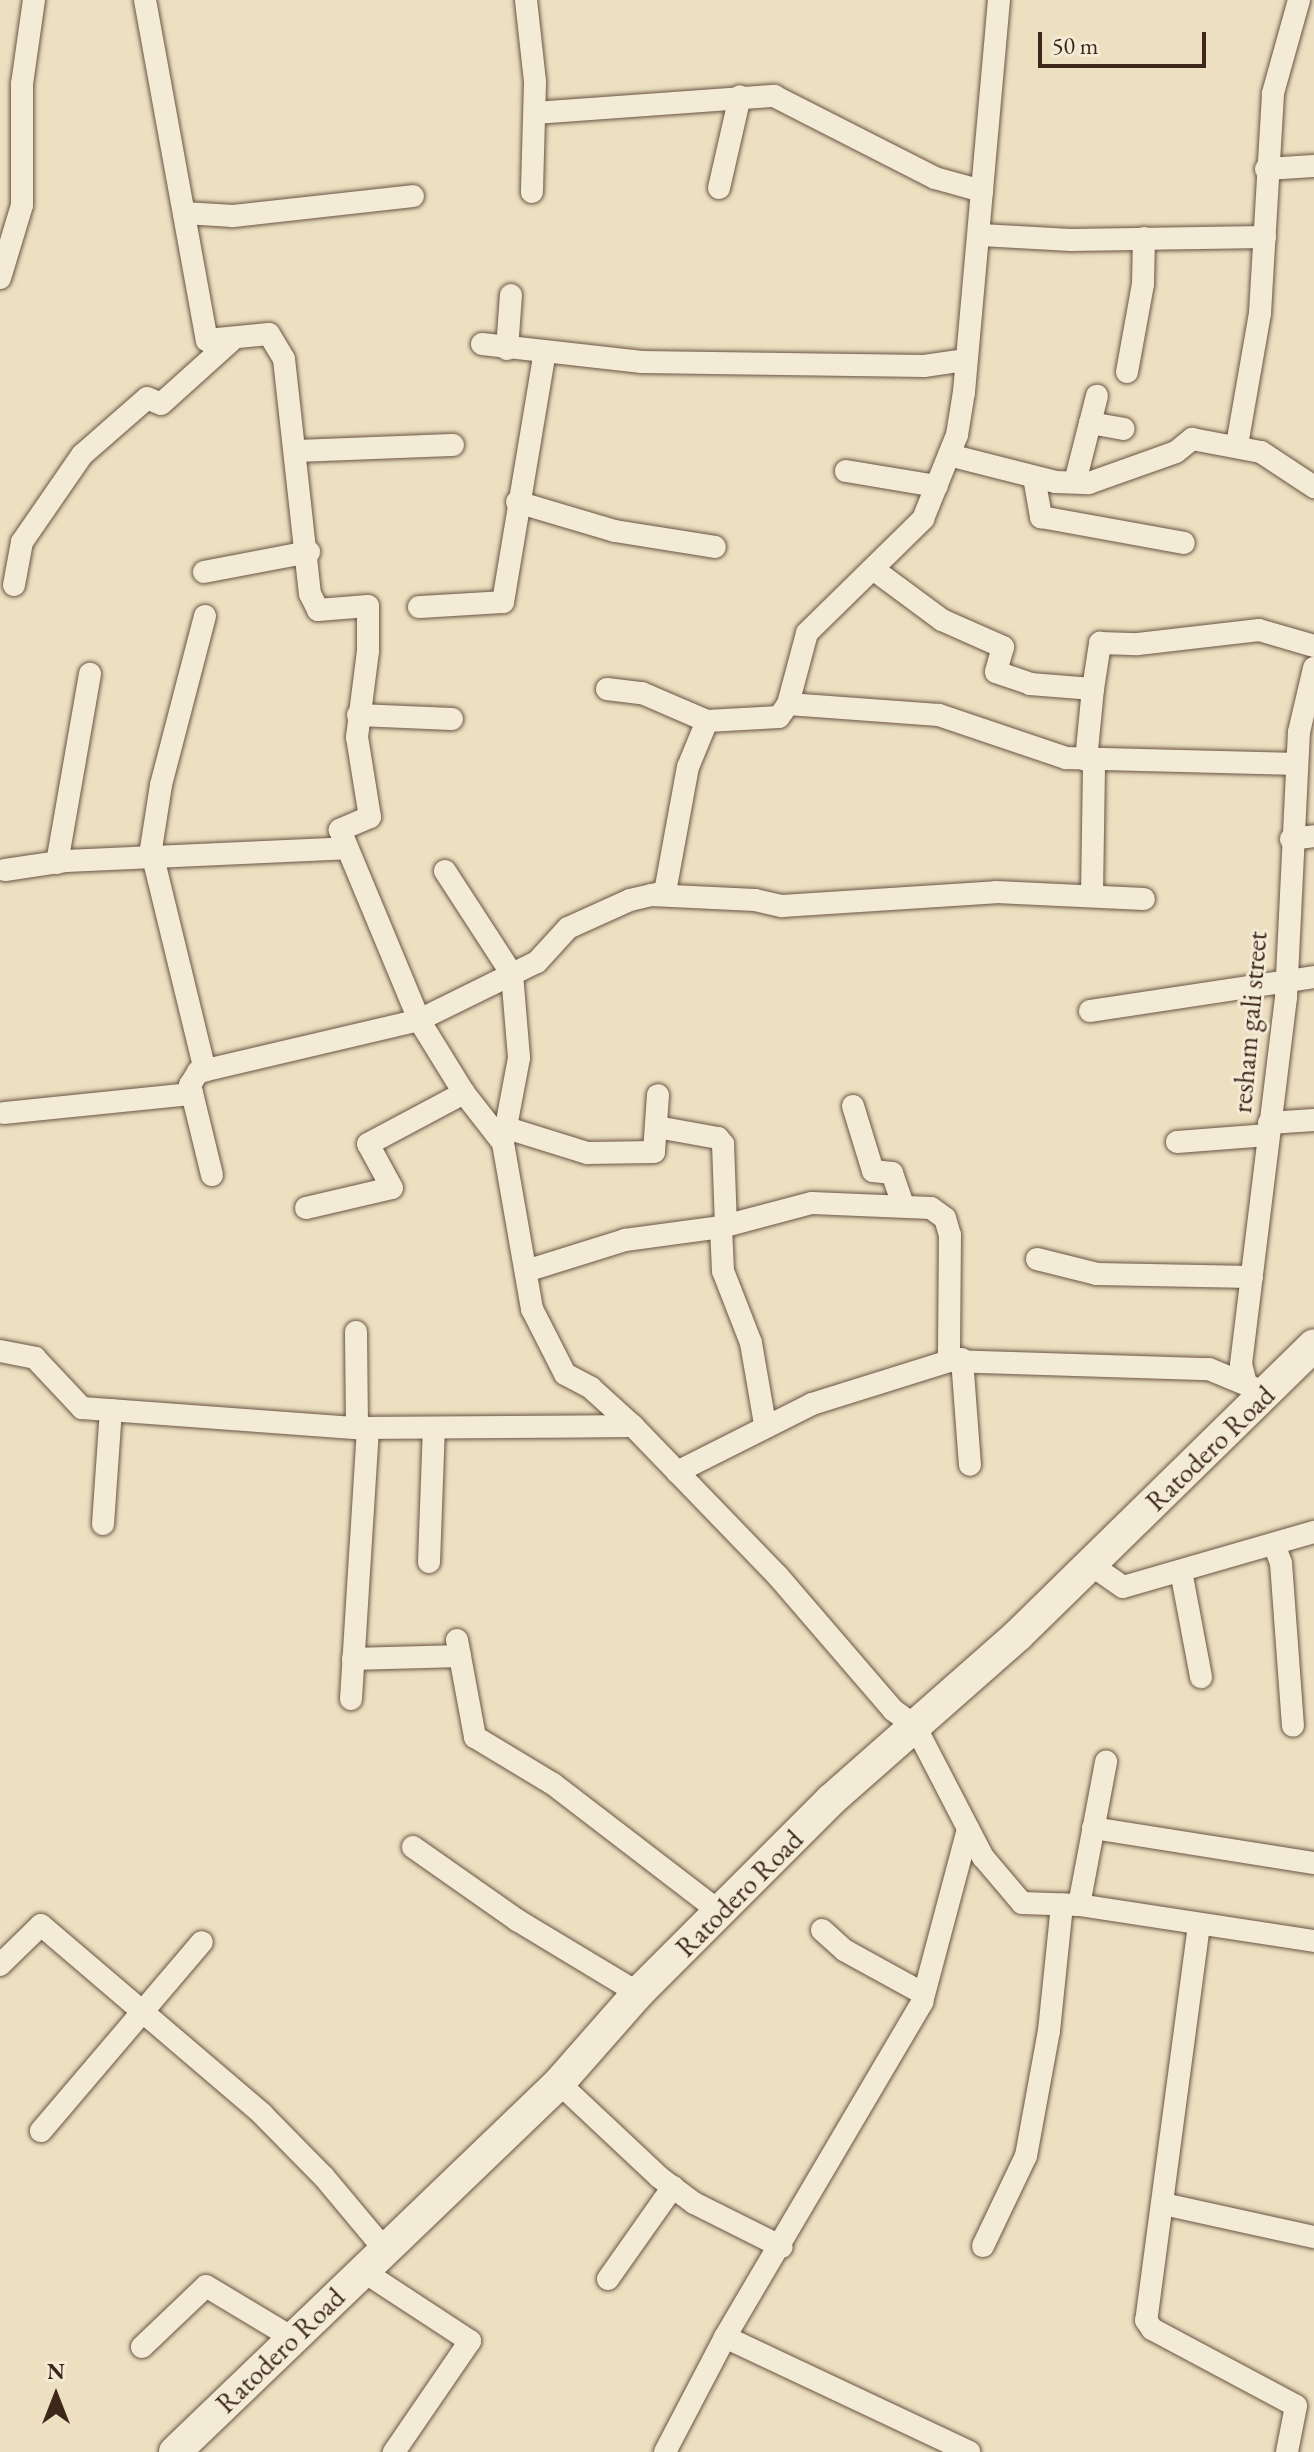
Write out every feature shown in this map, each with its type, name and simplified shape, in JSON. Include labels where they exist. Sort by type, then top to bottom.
[{"type":"main road","name":"Ratodero Road","points":[[175,2452],[291,2337],[559,2083],[638,1993],[831,1800],[1090,1564],[1254,1389],[1314,1345]]},
{"type":"street","points":[[0,278],[22,205],[22,84],[34,0]]},
{"type":"street","points":[[145,0],[207,340],[231,341],[269,334],[284,359],[309,552],[310,594],[318,610],[368,606],[368,651],[358,715],[370,817],[340,830],[419,1020],[464,1093],[505,1136],[587,1153],[654,1152],[658,1095]]},
{"type":"street","points":[[526,0],[535,113],[532,192]]},
{"type":"street","points":[[607,689],[642,693],[707,721],[779,717],[788,704],[807,633],[923,519],[949,455],[964,392],[965,360],[981,235],[999,0]]},
{"type":"street","points":[[1237,445],[1260,313],[1266,169],[1273,93],[1299,0]]},
{"type":"street","points":[[535,113],[740,96],[774,96],[935,178],[982,191]]},
{"type":"street","points":[[719,188],[740,96]]},
{"type":"street","points":[[1266,169],[1314,166]]},
{"type":"street","points":[[184,213],[233,216],[413,196]]},
{"type":"street","points":[[981,235],[1265,237]]},
{"type":"street","points":[[1127,372],[1143,284],[1144,238]]},
{"type":"street","points":[[507,349],[511,295]]},
{"type":"street","points":[[14,585],[22,542],[82,455],[147,398],[161,404],[231,341]]},
{"type":"street","points":[[482,344],[642,362],[924,366],[965,360]]},
{"type":"street","points":[[419,607],[503,602],[517,502],[545,352]]},
{"type":"street","points":[[1075,482],[1097,396]]},
{"type":"street","points":[[1090,423],[1123,429]]},
{"type":"street","points":[[949,455],[1034,477],[1089,483],[1176,452],[1192,439],[1237,445],[1261,452],[1314,487]]},
{"type":"street","points":[[295,451],[453,445]]},
{"type":"street","points":[[846,471],[937,486]]},
{"type":"street","points":[[1034,477],[1041,517],[1184,543]]},
{"type":"street","points":[[517,502],[615,531],[715,547]]},
{"type":"street","points":[[204,572],[309,552]]},
{"type":"street","points":[[873,569],[942,620],[1003,647],[996,672],[1030,684],[1093,689]]},
{"type":"street","points":[[205,616],[161,785],[154,859],[205,1070]]},
{"type":"street","points":[[1092,894],[1090,760],[1093,689],[1100,643],[1138,644],[1259,630],[1314,646]]},
{"type":"street","points":[[57,863],[90,674]]},
{"type":"street","name":"resham gali street","points":[[1254,1389],[1241,1364],[1266,1186],[1269,1129],[1287,981],[1291,839],[1297,764],[1313,679]]},
{"type":"street","points":[[788,704],[939,715],[1052,754],[1090,760],[1297,764]]},
{"type":"street","points":[[358,715],[452,719]]},
{"type":"street","points":[[212,1175],[190,1085],[198,1072],[419,1020],[537,962],[568,928],[650,895],[665,892],[688,767],[707,721]]},
{"type":"street","points":[[1291,839],[1314,836]]},
{"type":"street","points":[[5,870],[57,863],[347,848]]},
{"type":"street","points":[[445,871],[512,974],[519,1058],[505,1136],[532,1309],[565,1374],[591,1388],[633,1426],[777,1575],[893,1710],[915,1726],[983,1857],[1022,1903],[1070,1905],[1314,1941]]},
{"type":"street","points":[[650,895],[740,899],[782,906],[996,892],[1092,894],[1144,899]]},
{"type":"street","points":[[1090,1011],[1314,977]]},
{"type":"street","points":[[306,1208],[392,1188],[368,1144],[464,1093]]},
{"type":"street","points":[[4,1113],[192,1094]]},
{"type":"street","points":[[853,1106],[873,1171],[892,1173],[903,1205]]},
{"type":"street","points":[[1177,1142],[1314,1120]]},
{"type":"street","points":[[657,1127],[718,1138],[723,1144],[723,1271],[751,1343],[765,1424]]},
{"type":"street","points":[[526,1271],[625,1240],[724,1227],[812,1203],[931,1208],[945,1218],[950,1235],[956,1360],[970,1465]]},
{"type":"street","points":[[1037,1259],[1097,1274],[1252,1277]]},
{"type":"street","points":[[351,1699],[362,1429],[356,1332]]},
{"type":"street","points":[[0,1351],[35,1358],[82,1408],[362,1429],[633,1426]]},
{"type":"street","points":[[677,1472],[765,1424],[889,1377],[956,1360],[1209,1369],[1254,1389]]},
{"type":"street","points":[[103,1524],[111,1410]]},
{"type":"street","points":[[429,1562],[434,1428]]},
{"type":"street","points":[[1090,1564],[1123,1587],[1314,1532]]},
{"type":"street","points":[[1274,1544],[1281,1563],[1293,1726]]},
{"type":"street","points":[[1181,1571],[1201,1677]]},
{"type":"street","points":[[353,1659],[459,1648],[475,1737],[553,1784],[720,1912]]},
{"type":"street","points":[[983,2246],[1026,2156],[1070,1905],[1093,1828],[1106,1762]]},
{"type":"street","points":[[1093,1828],[1314,1863]]},
{"type":"street","points":[[665,2452],[725,2337],[782,2247],[924,1994],[968,1829]]},
{"type":"street","points":[[413,1847],[517,1920],[638,1993]]},
{"type":"street","points":[[0,1965],[41,1925],[262,2114],[324,2177],[374,2261],[470,2341],[394,2452]]},
{"type":"street","points":[[1199,1925],[1164,2204],[1146,2320],[1152,2329],[1296,2406],[1287,2452]]},
{"type":"street","points":[[822,1930],[844,1950],[924,1994]]},
{"type":"street","points":[[41,2131],[202,1942]]},
{"type":"street","points":[[559,2083],[673,2187],[782,2247]]},
{"type":"street","points":[[608,2279],[673,2187]]},
{"type":"street","points":[[1164,2204],[1314,2237]]},
{"type":"street","points":[[142,2347],[206,2286],[291,2337]]},
{"type":"street","points":[[725,2337],[969,2452]]}]
